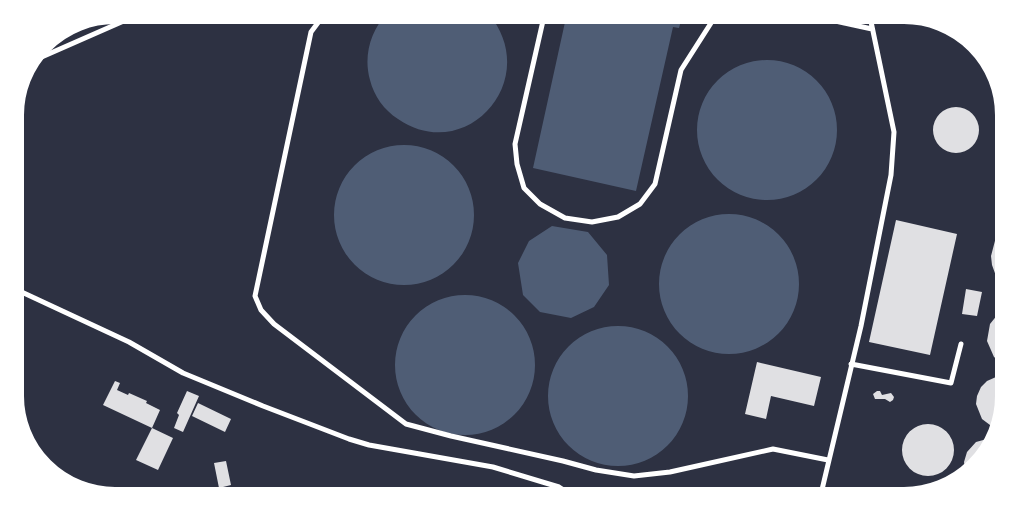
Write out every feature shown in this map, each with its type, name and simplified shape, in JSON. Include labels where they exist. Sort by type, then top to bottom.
[{"type":"street","points":[[42,57],[121,21]]},
{"type":"street","points":[[319,21],[311,32],[255,296],[261,310],[274,324],[406,424],[451,436],[596,470],[634,476],[670,472],[773,449],[828,460]]},
{"type":"street","points":[[543,21],[515,144],[517,164],[524,188],[540,204],[565,218],[592,222],[618,217],[640,204],[655,184],[681,70],[711,21]]},
{"type":"street","points":[[835,21],[872,29]]},
{"type":"street","points":[[822,490],[861,326],[891,175],[894,132],[871,21]]},
{"type":"street","points":[[21,292],[129,342],[183,373],[262,406],[369,445],[493,467],[562,490]]},
{"type":"street","points":[[851,364],[951,383],[961,344]]},
{"type":"water","points":[[380,21],[493,21],[503,38],[507,64],[502,88],[490,108],[471,124],[449,132],[424,131],[398,119],[380,102],[370,80],[367,62],[368,53]]},
{"type":"water","points":[[565,21],[681,21],[679,28],[673,27],[636,191],[533,168]]},
{"type":"water","points":[[767,60],[781,61],[794,65],[817,80],[832,103],[836,116],[836,144],[832,157],[817,180],[794,195],[781,199],[767,200],[753,199],[740,195],[717,180],[702,157],[698,144],[697,130],[698,116],[702,103],[717,80],[740,65],[753,61]]},
{"type":"water","points":[[404,145],[418,146],[431,150],[454,165],[469,188],[473,201],[473,229],[469,242],[454,265],[431,280],[418,284],[404,285],[390,284],[377,280],[354,265],[339,242],[335,229],[334,215],[335,201],[339,188],[354,165],[377,150],[390,146]]},
{"type":"water","points":[[729,214],[743,215],[756,219],[779,234],[794,257],[798,270],[798,298],[794,311],[779,334],[756,349],[743,353],[729,354],[715,353],[702,349],[679,334],[664,311],[660,298],[659,284],[660,270],[664,257],[679,234],[702,219],[715,215]]},
{"type":"water","points":[[552,226],[588,232],[607,255],[609,285],[594,307],[571,318],[540,312],[523,295],[518,263],[529,241]]},
{"type":"water","points":[[465,295],[479,296],[492,300],[515,315],[530,338],[534,351],[534,379],[530,392],[515,415],[492,430],[479,434],[465,435],[451,434],[438,430],[415,415],[400,392],[396,379],[395,365],[396,351],[400,338],[415,315],[438,300],[451,296]]},
{"type":"water","points":[[618,326],[632,327],[645,331],[668,346],[683,369],[687,382],[687,410],[683,423],[668,446],[645,461],[632,465],[618,466],[604,465],[591,461],[568,446],[553,423],[549,410],[548,396],[549,382],[553,369],[568,346],[591,331],[604,327]]},
{"type":"building","points":[[961,107],[973,113],[978,121],[978,139],[973,147],[965,152],[951,153],[939,147],[934,139],[933,125],[939,113],[947,108]]},
{"type":"building","points":[[896,220],[957,234],[930,355],[869,342]]},
{"type":"building","points":[[998,234],[998,278],[992,265],[991,256]]},
{"type":"building","points":[[966,289],[982,292],[977,316],[962,314]]},
{"type":"building","points":[[998,314],[998,360],[994,357],[987,341],[990,324]]},
{"type":"building","points":[[757,362],[821,377],[814,406],[771,396],[766,419],[745,414]]},
{"type":"building","points":[[998,377],[997,408],[993,426],[982,419],[976,404],[981,387],[987,381]]},
{"type":"building","points":[[115,381],[120,383],[117,390],[147,401],[146,403],[160,410],[152,428],[103,405]]},
{"type":"building","points":[[187,391],[199,396],[183,432],[174,428],[179,415],[177,413]]},
{"type":"building","points":[[880,391],[882,395],[891,393],[894,397],[893,400],[890,402],[885,399],[875,399],[873,394]]},
{"type":"building","points":[[198,403],[231,419],[225,432],[192,416]]},
{"type":"building","points":[[928,424],[938,426],[946,432],[952,440],[954,450],[952,460],[946,468],[938,474],[928,476],[918,474],[910,468],[904,460],[902,450],[904,440],[910,432],[918,426]]},
{"type":"building","points":[[152,428],[173,438],[158,470],[136,460]]},
{"type":"building","points":[[987,439],[982,448],[965,467],[967,452],[976,442]]},
{"type":"building","points":[[226,461],[231,485],[219,488],[214,463]]}]
